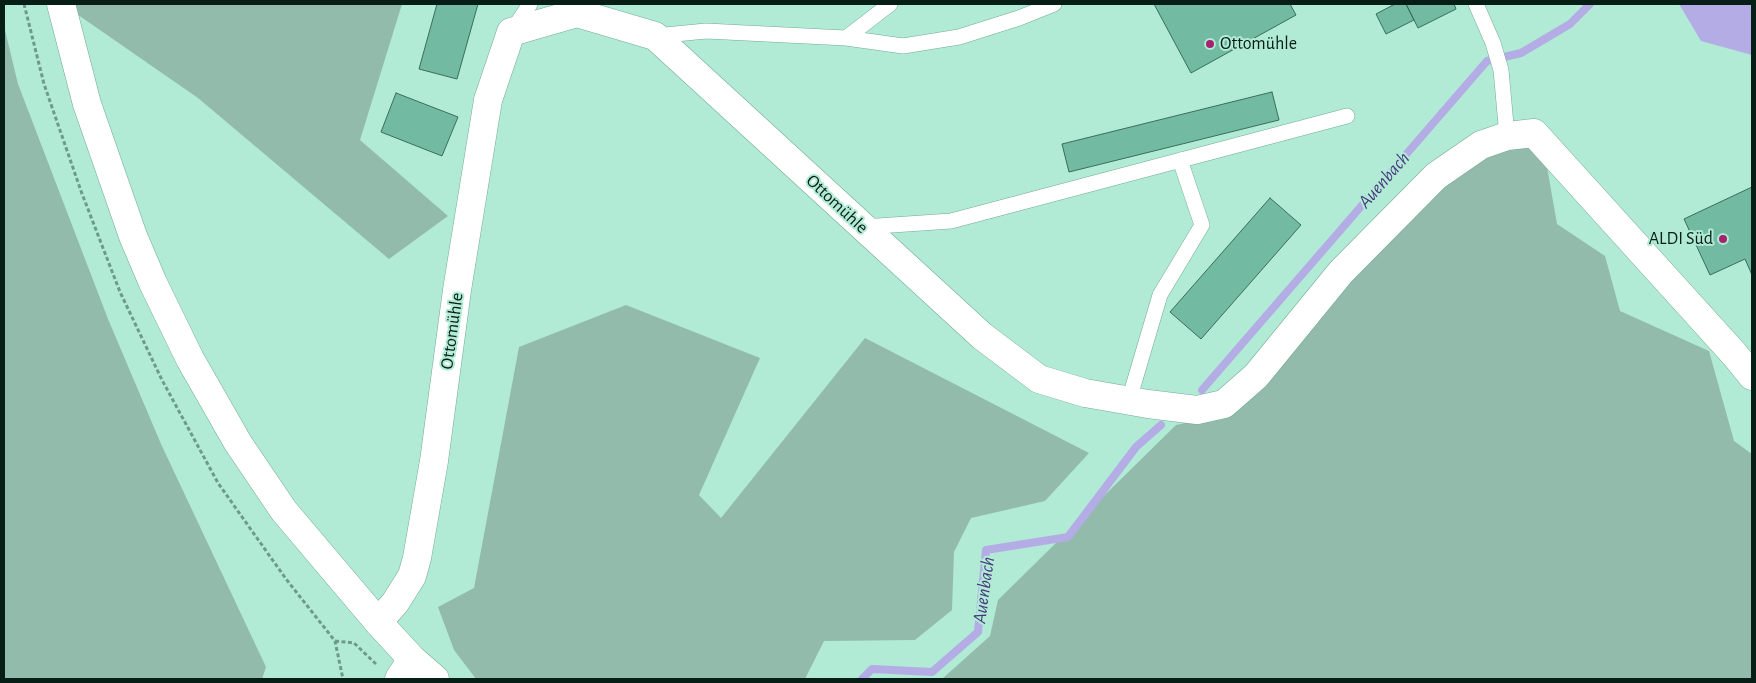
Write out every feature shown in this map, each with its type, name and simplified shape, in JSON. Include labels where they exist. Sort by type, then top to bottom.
[{"type":"street","points":[[61,4],[87,104],[133,236],[153,283],[190,359],[238,442],[284,511],[378,622],[397,668],[435,679]]},
{"type":"street","name":"Ottomühle","points":[[378,622],[395,602],[412,576],[417,558],[434,461],[457,290],[488,100],[511,32],[577,13],[656,36],[982,336],[1039,379],[1086,392],[1197,410],[1224,404],[1256,376],[1341,272],[1436,176],[1481,145],[1520,134]]},
{"type":"street","points":[[1520,134],[1735,355],[1752,376]]},
{"type":"lane","points":[[511,32],[517,4]]},
{"type":"lane","points":[[511,32],[530,4]]},
{"type":"lane","points":[[846,38],[890,4]]},
{"type":"lane","name":"Ottomühle","points":[[656,36],[706,31],[846,38],[902,46],[949,38],[1019,18],[1054,4]]},
{"type":"lane","points":[[1476,4],[1493,42],[1520,134]]},
{"type":"lane","points":[[863,227],[951,221],[1347,116]]},
{"type":"lane","points":[[1129,400],[1160,295],[1202,225],[1180,160]]},
{"type":"path","points":[[343,679],[335,642],[354,643],[397,668]]},
{"type":"green space","points":[[70,4],[402,4],[360,140],[448,216],[389,259],[198,98],[71,10]]},
{"type":"green space","points":[[4,26],[18,84],[108,319],[161,444],[266,667],[262,679],[4,679]]},
{"type":"green space","points":[[1527,146],[1547,167],[1557,224],[1605,256],[1620,311],[1709,351],[1734,441],[1752,454],[1752,679],[942,679],[990,636],[998,600],[1176,425],[1232,413],[1346,275],[1441,184],[1479,156]]},
{"type":"green space","points":[[626,305],[760,358],[699,495],[721,518],[865,338],[1089,453],[1045,501],[971,518],[954,552],[952,610],[915,640],[824,641],[805,679],[476,679],[454,650],[438,607],[474,588],[519,347]]},
{"type":"shaded area","points":[[1679,4],[1752,4],[1752,55],[1701,41]]},
{"type":"building","points":[[437,4],[478,4],[457,79],[419,69]]},
{"type":"building","name":"Ottomühle","points":[[1154,4],[1290,4],[1296,15],[1191,73]]},
{"type":"building","points":[[1395,4],[1406,4],[1414,20],[1386,34],[1376,14]]},
{"type":"building","points":[[1406,4],[1454,4],[1456,9],[1418,28]]},
{"type":"building","points":[[1272,92],[1279,120],[1069,172],[1062,144]]},
{"type":"building","points":[[396,93],[458,117],[442,156],[381,132]]},
{"type":"building","name":"ALDI Süd","points":[[1752,187],[1752,275],[1745,259],[1710,275],[1684,219]]},
{"type":"building","points":[[1270,198],[1301,225],[1201,339],[1170,312]]},
{"type":"waterway","name":"Auenbach","points":[[1202,390],[1487,61],[1521,53],[1570,24],[1590,4]]},
{"type":"waterway","name":"Auenbach","points":[[862,679],[872,669],[932,672],[978,632],[986,550],[1068,537],[1136,447],[1161,425]]},
{"type":"place","name":"Ottomühle","points":[[1210,44]]},
{"type":"place","name":"ALDI Süd","points":[[1723,239]]}]
